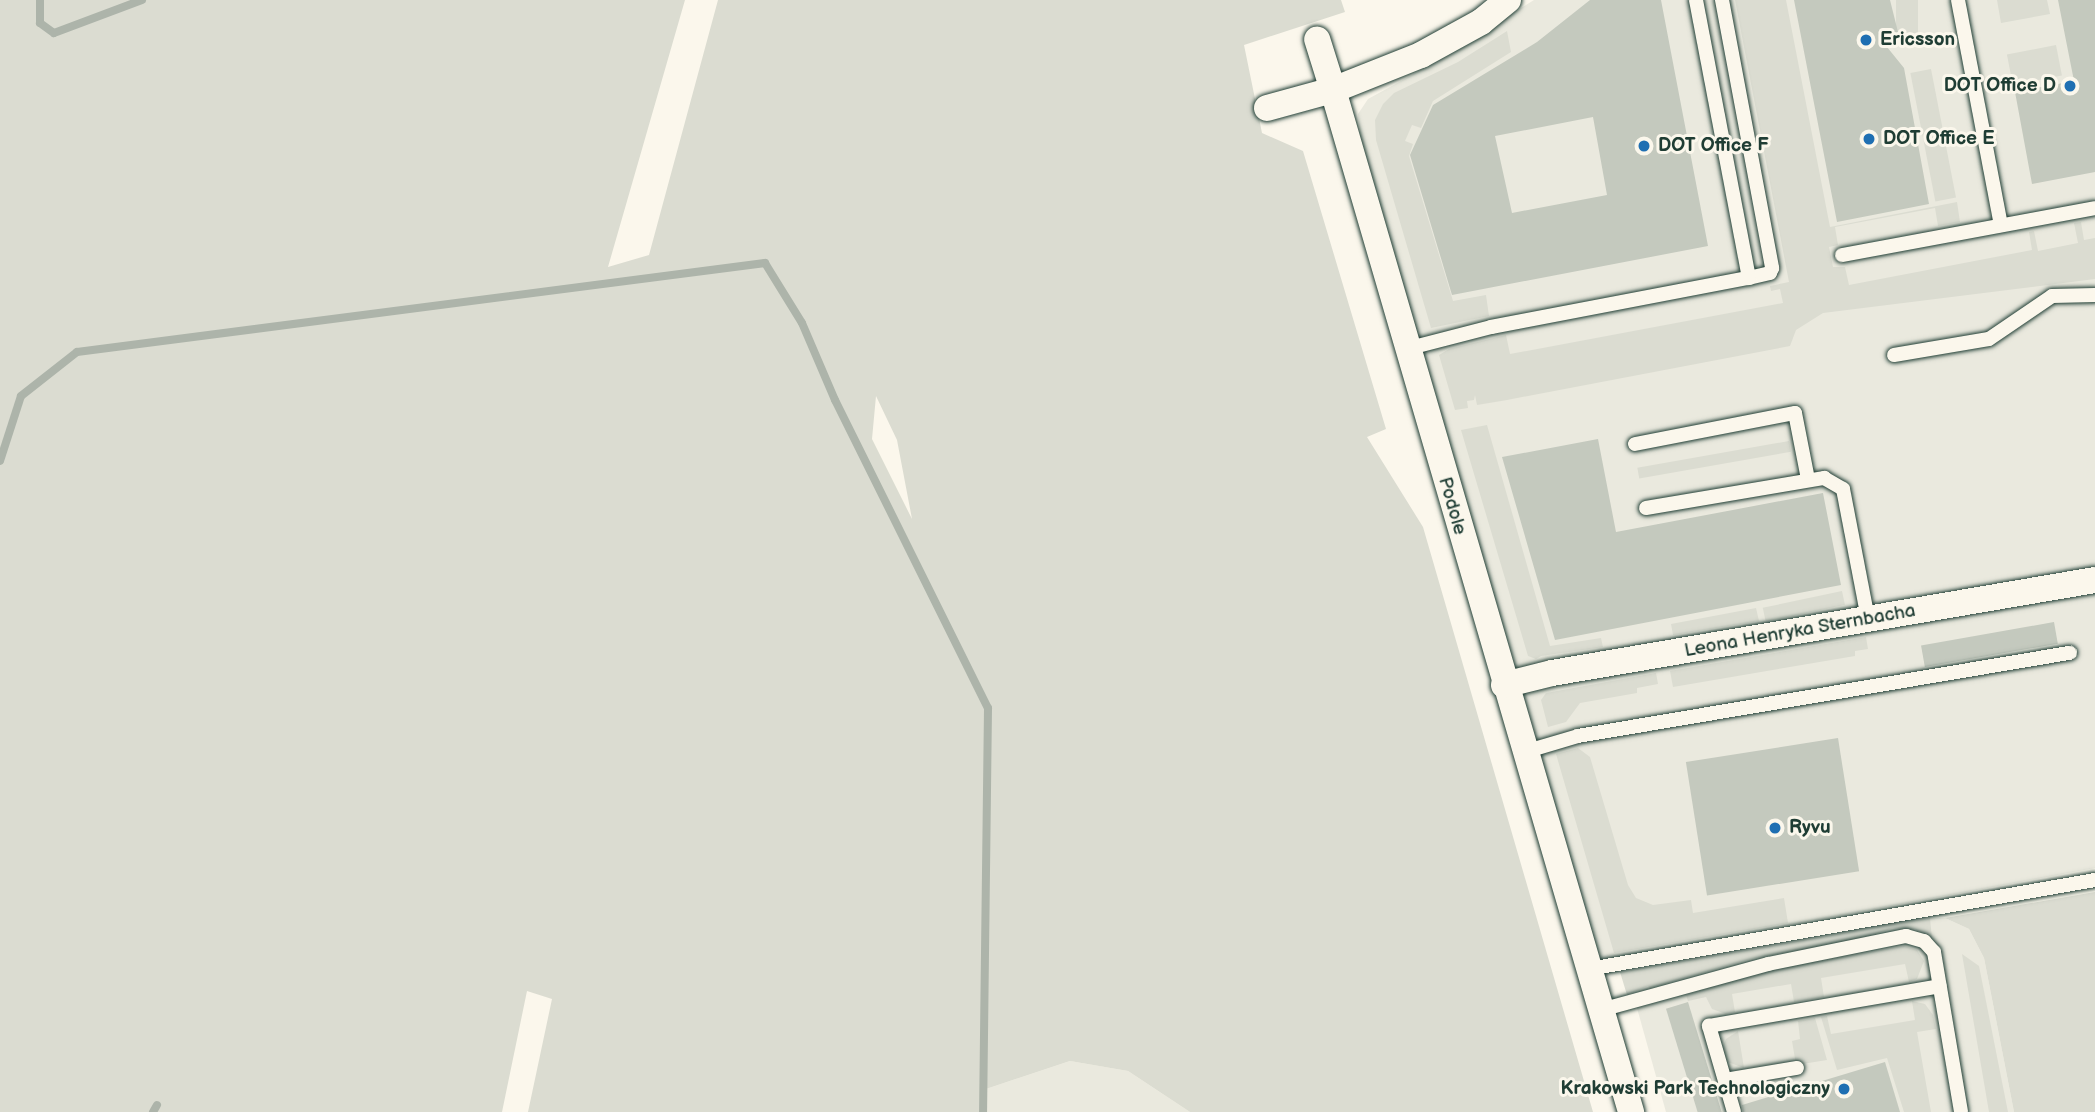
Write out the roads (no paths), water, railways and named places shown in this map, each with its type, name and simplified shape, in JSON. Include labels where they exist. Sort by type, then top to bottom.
[{"type":"street","points":[[1267,108],[1333,89],[1421,55],[1481,22],[1508,0]]},
{"type":"street","name":"Podole","points":[[1317,39],[1631,1112]]},
{"type":"street","name":"Leona Henryka Sternbacha","points":[[1504,685],[1552,673],[2095,580]]},
{"type":"lane","points":[[1696,0],[1749,278]]},
{"type":"lane","points":[[1406,349],[1491,327],[1770,273],[1772,268],[1739,127],[1722,0]]},
{"type":"lane","points":[[1958,0],[2001,225]]},
{"type":"lane","points":[[1842,256],[2095,208]]},
{"type":"lane","points":[[1894,355],[1989,339],[2052,296],[2095,295]]},
{"type":"lane","points":[[1635,444],[1795,413],[1808,480]]},
{"type":"lane","points":[[1646,508],[1824,478],[1843,489],[1868,620]]},
{"type":"lane","points":[[1524,752],[1589,734],[2070,653]]},
{"type":"lane","points":[[1588,969],[2095,880]]},
{"type":"lane","points":[[1601,1010],[1768,964],[1906,936],[1924,941],[1934,952],[1961,1112]]},
{"type":"lane","points":[[1734,1112],[1709,1026],[1940,986]]},
{"type":"lane","points":[[1725,1080],[1797,1068]]},
{"type":"waterway","points":[[40,0],[40,23],[54,33],[142,0]]},
{"type":"waterway","points":[[0,461],[21,396],[77,352],[765,263],[802,323],[835,400],[988,708],[983,1112]]},
{"type":"waterway","points":[[153,1112],[157,1105]]},
{"type":"place","name":"Ericsson","points":[[1866,40]]},
{"type":"place","name":"DOT Office D","points":[[2070,86]]},
{"type":"place","name":"DOT Office E","points":[[1869,139]]},
{"type":"place","name":"DOT Office F","points":[[1644,146]]},
{"type":"place","name":"Ryvu","points":[[1775,828]]},
{"type":"place","name":"Krakowski Park Technologiczny","points":[[1844,1089]]}]
